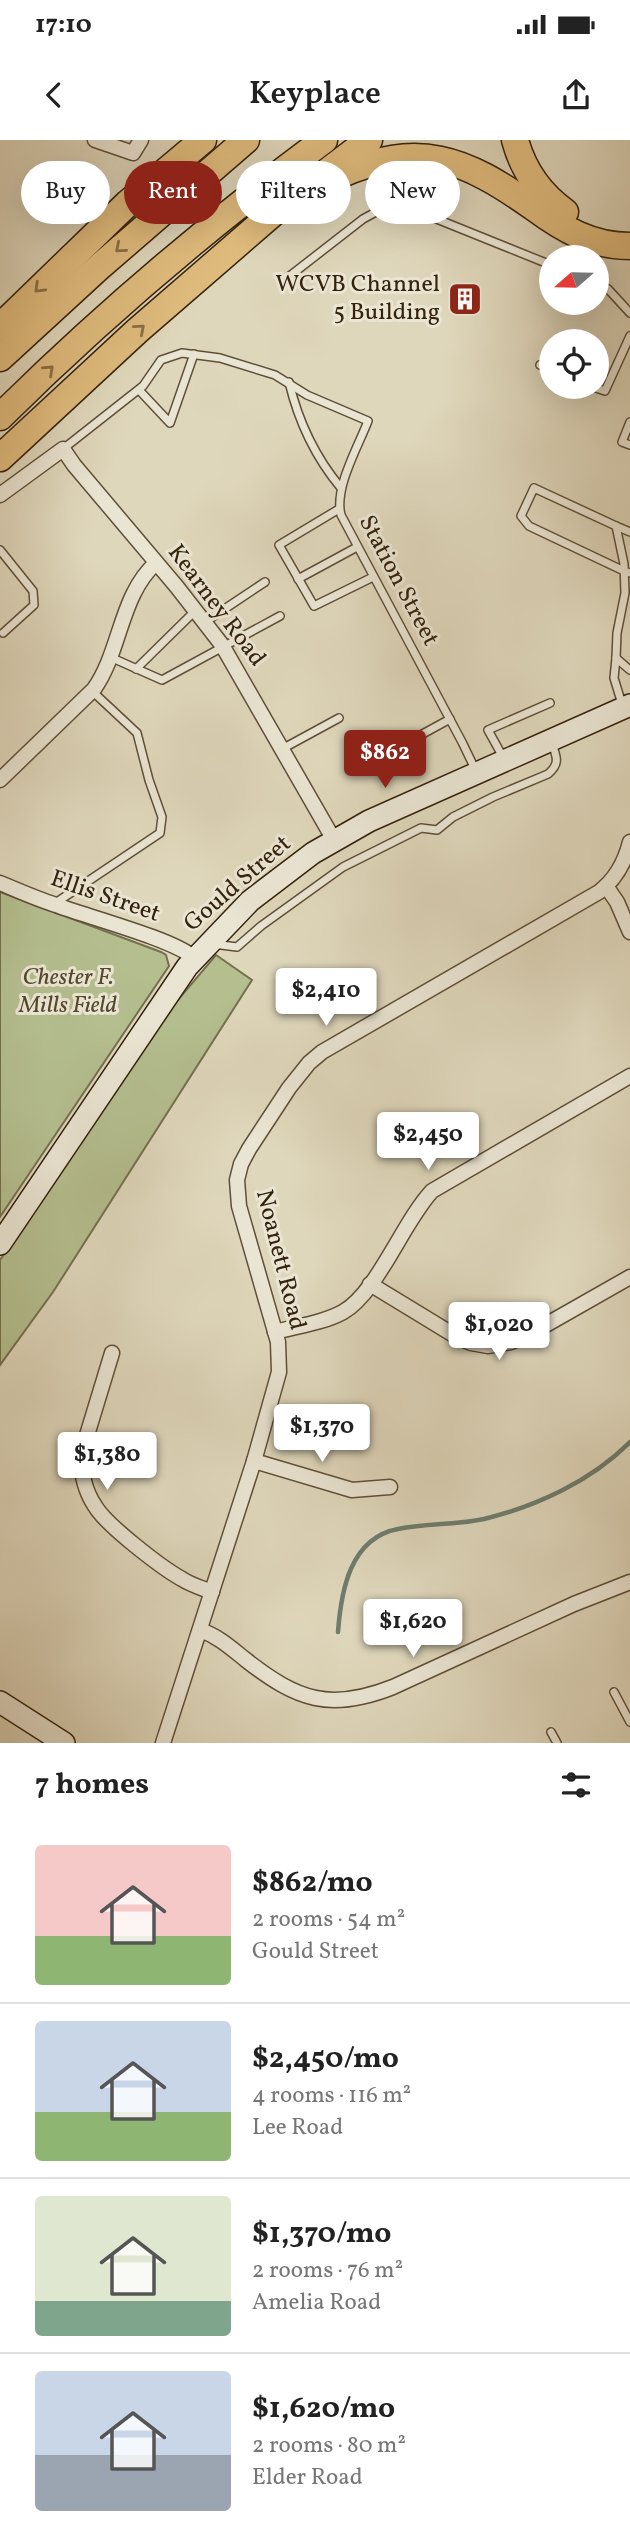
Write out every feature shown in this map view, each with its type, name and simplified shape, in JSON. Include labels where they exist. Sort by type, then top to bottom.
[{"type":"highway","points":[[172,161],[191,140]]},
{"type":"highway","points":[[176,161],[203,140]]},
{"type":"highway","points":[[0,358],[98,268],[247,140]]},
{"type":"highway","points":[[0,417],[161,268],[324,140]]},
{"type":"highway","points":[[0,458],[137,331],[279,208],[369,140]]},
{"type":"highway","points":[[515,140],[529,174],[559,208],[591,225],[630,231]]},
{"type":"highway","points":[[246,239],[347,171],[390,157],[421,155],[444,158],[477,170],[571,233],[606,244],[630,246]]},
{"type":"highway","points":[[0,327],[124,208]]},
{"type":"main road","name":"Gould Street","points":[[0,1244],[201,951],[262,891],[334,840],[409,801],[627,707]]},
{"type":"main road","points":[[0,1702],[64,1743]]},
{"type":"street","points":[[95,140],[137,146]]},
{"type":"street","points":[[0,495],[63,449]]},
{"type":"street","name":"Kearney Road","points":[[63,449],[223,647],[334,840]]},
{"type":"street","points":[[0,780],[92,691],[103,675],[136,589],[145,574],[156,564]]},
{"type":"street","name":"Noanett Road","points":[[163,1743],[278,1379],[280,1358],[275,1332],[241,1215],[237,1188],[239,1171],[245,1156],[295,1079],[316,1057],[337,1041],[568,911],[606,886],[621,868],[630,842]]},
{"type":"street","name":"Ellis Street","points":[[0,883],[185,951],[201,951]]},
{"type":"street","points":[[606,886],[617,902],[630,932]]},
{"type":"street","points":[[275,1332],[339,1314],[353,1305],[370,1284],[420,1205],[439,1185],[630,1076]]},
{"type":"street","points":[[370,1284],[464,1340],[488,1346],[528,1335],[630,1277]]},
{"type":"street","points":[[112,1353],[83,1446],[81,1464],[86,1489],[99,1512],[110,1523],[175,1575],[212,1592]]},
{"type":"street","points":[[254,1461],[352,1490],[390,1487]]},
{"type":"street","points":[[200,1630],[221,1641],[287,1689],[313,1698],[344,1700],[393,1687],[630,1582]]},
{"type":"lane","points":[[282,282],[363,219],[391,206],[407,207],[539,260]]},
{"type":"lane","points":[[609,290],[630,313]]},
{"type":"lane","points":[[609,382],[630,336]]},
{"type":"lane","name":"Station Street","points":[[63,449],[139,390],[148,381],[160,360],[176,354],[220,358],[275,375],[307,395],[368,421],[341,488],[339,509],[476,772]]},
{"type":"lane","points":[[139,390],[170,423],[194,354]]},
{"type":"lane","points":[[289,382],[296,413],[329,474],[341,488]]},
{"type":"lane","points":[[630,422],[622,442],[630,446]]},
{"type":"lane","points":[[627,572],[529,526],[521,516],[534,488],[630,533]]},
{"type":"lane","points":[[339,509],[279,545],[314,606],[373,577]]},
{"type":"lane","points":[[616,526],[627,572],[626,611],[617,634],[614,678],[627,707]]},
{"type":"lane","points":[[299,579],[357,547]]},
{"type":"lane","points":[[0,550],[33,592],[34,605],[4,633]]},
{"type":"lane","points":[[136,669],[200,616],[265,582]]},
{"type":"lane","points":[[109,657],[162,680],[280,616]]},
{"type":"lane","points":[[616,658],[630,670]]},
{"type":"lane","points":[[53,904],[160,833],[162,817],[136,733],[92,691]]},
{"type":"lane","points":[[505,760],[488,730],[550,703]]},
{"type":"lane","points":[[281,749],[339,718]]},
{"type":"lane","points":[[386,754],[450,719]]},
{"type":"lane","points":[[201,951],[237,947],[261,926],[343,867],[421,828],[437,830],[453,817],[548,774],[556,768],[557,762],[551,740]]},
{"type":"lane","points":[[614,1692],[630,1722]]},
{"type":"lane","points":[[551,1732],[558,1743]]},
{"type":"green space","name":"Chester F. Mills Field","points":[[0,892],[161,952],[166,955],[169,966],[0,1217]]},
{"type":"green space","points":[[216,955],[252,980],[53,1292],[0,1365],[0,1260],[171,1008]]},
{"type":"waterway","points":[[338,1632],[342,1600],[351,1568],[369,1543],[382,1534],[409,1527],[484,1519],[524,1507],[581,1480],[630,1442]]},
{"type":"place","name":"WCVB Channel 5 Building","points":[[465,299]]}]
